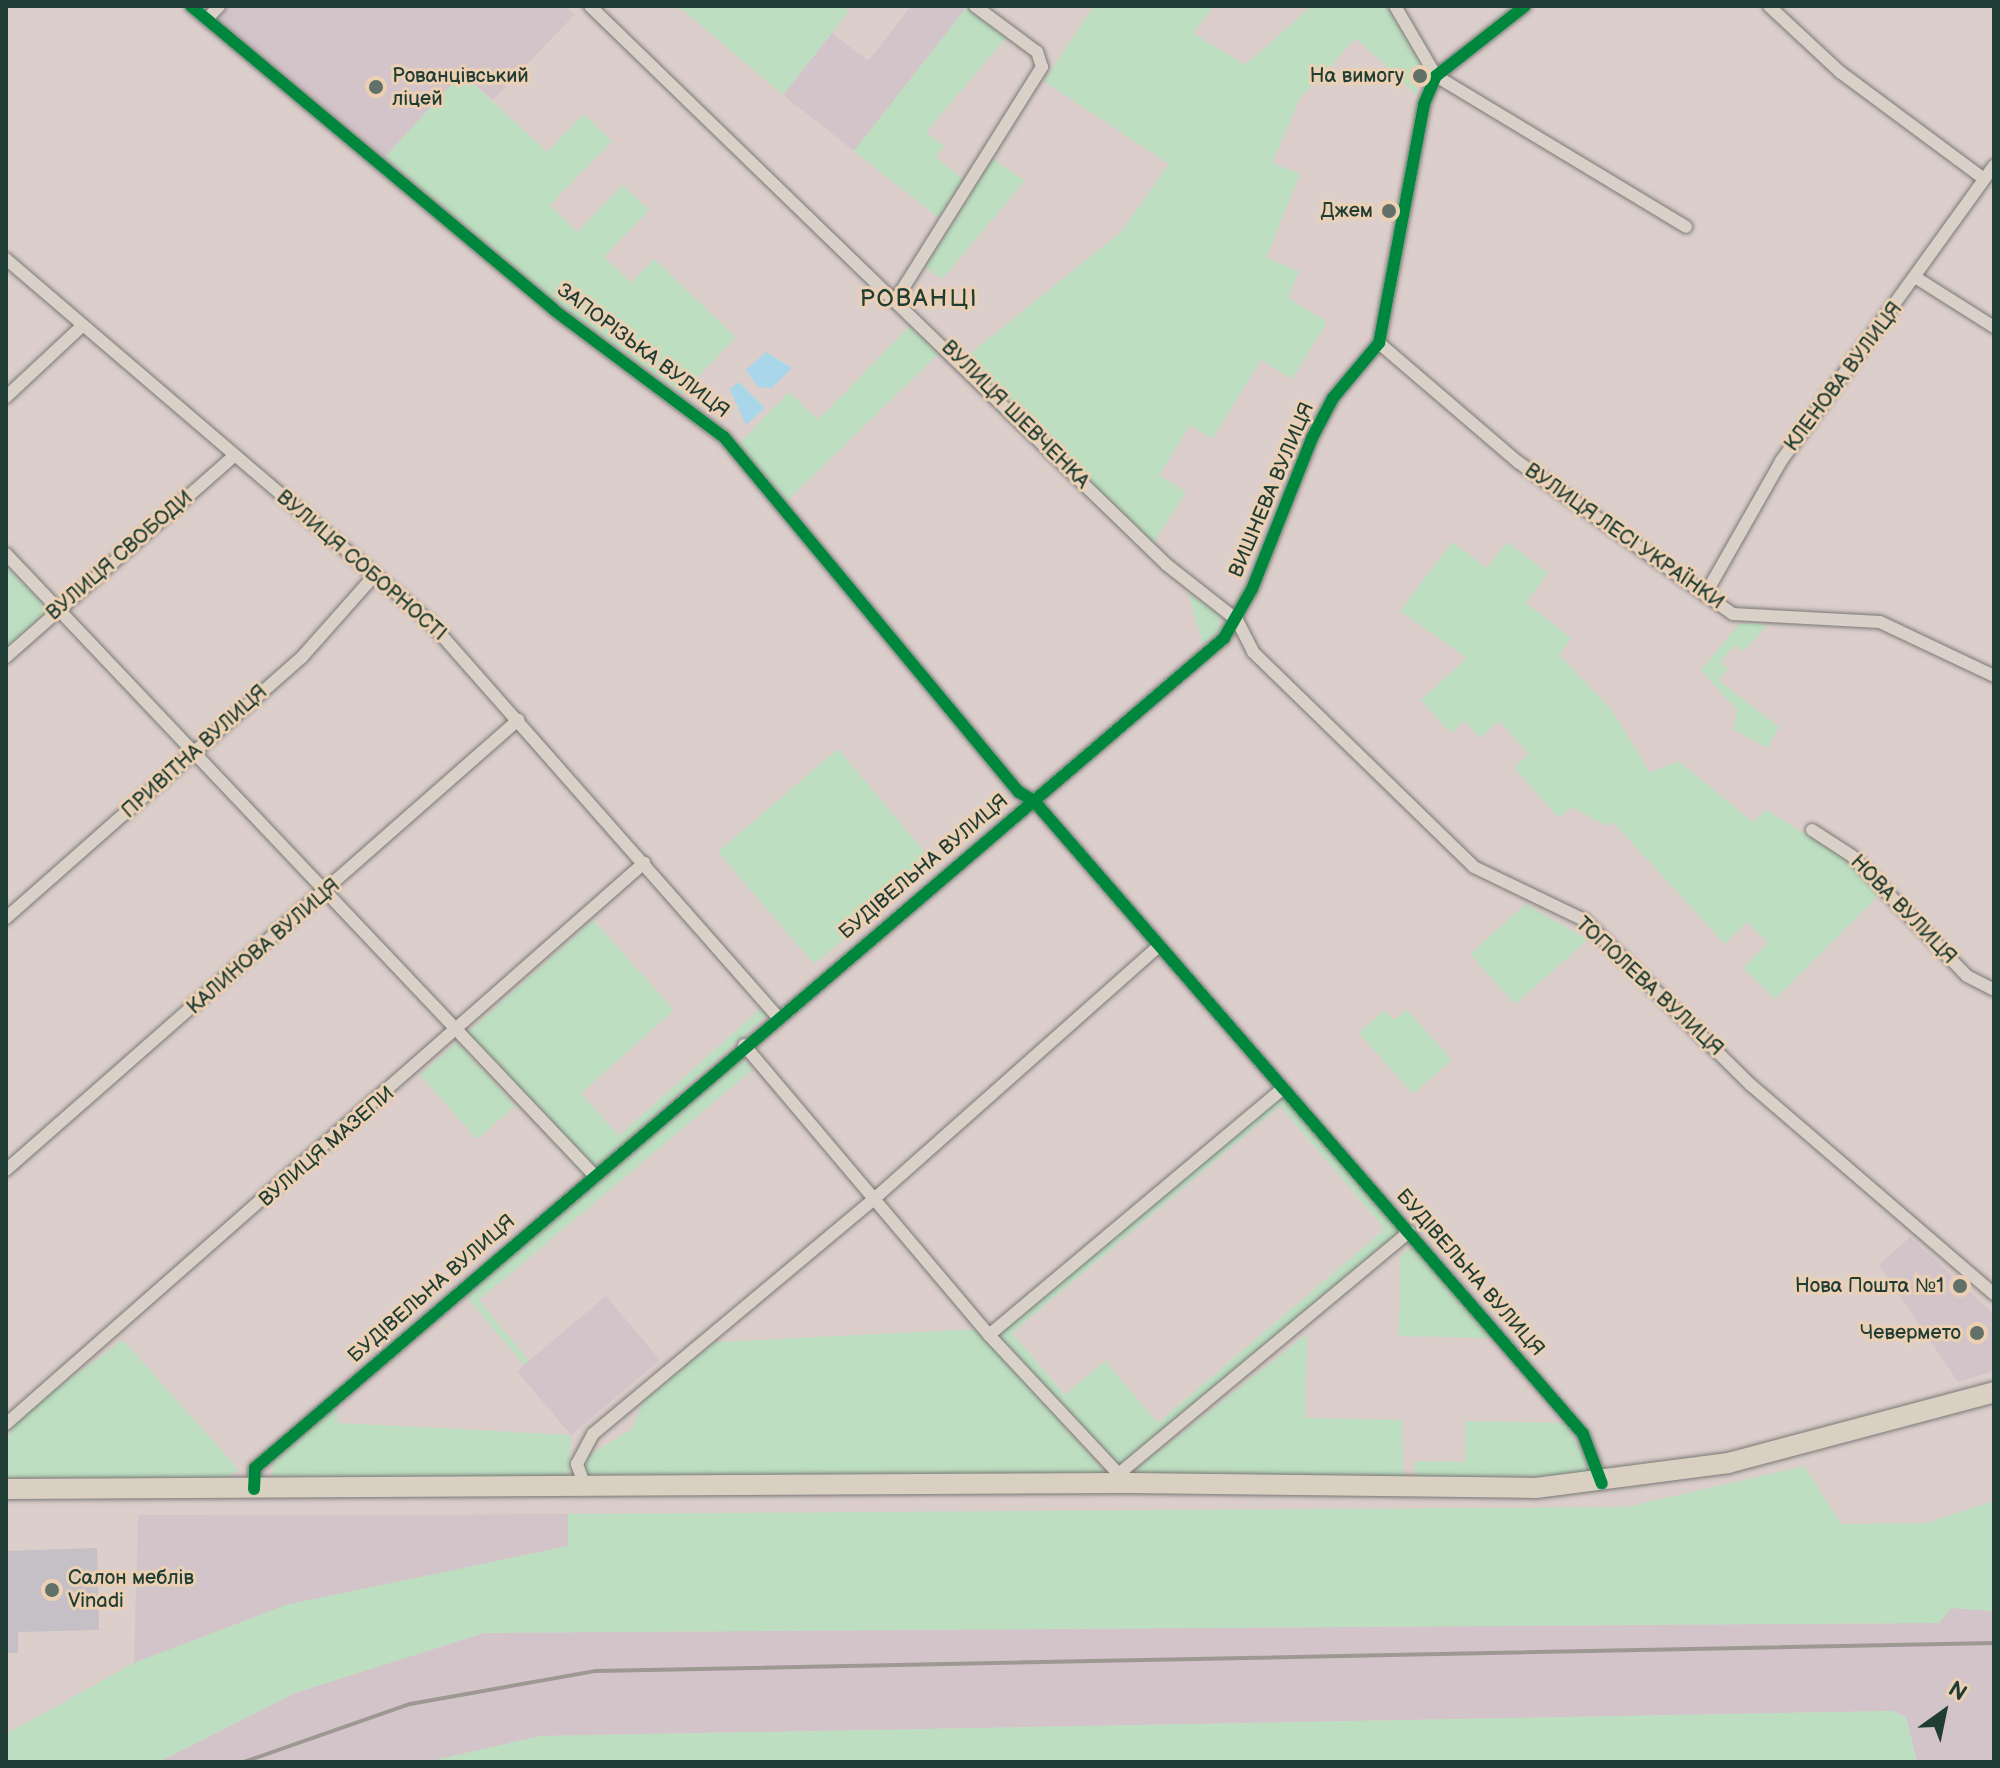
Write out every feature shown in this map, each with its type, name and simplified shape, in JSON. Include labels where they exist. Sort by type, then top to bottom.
[{"type":"main road","points":[[6,1489],[586,1490],[1122,1480],[1602,1484],[1728,1463],[1994,1392]]},
{"type":"street","name":"ЗАПОРІЗЬКА ВУЛИЦЯ","points":[[191,6],[554,310],[708,422],[1019,792],[1034,801]]},
{"type":"street","points":[[207,19],[219,6]]},
{"type":"street","name":"ВУЛИЦЯ ШЕВЧЕНКА","points":[[590,6],[897,298],[1167,565],[1237,620]]},
{"type":"street","points":[[897,298],[1042,67],[1037,52],[975,6]]},
{"type":"street","points":[[1395,6],[1436,76],[1686,227]]},
{"type":"street","points":[[1436,76],[1525,6]]},
{"type":"street","points":[[1769,6],[1840,72],[1984,179]]},
{"type":"street","name":"ВИШНЕВА ВУЛИЦЯ","points":[[1034,801],[1237,620],[1312,438],[1333,398],[1379,343],[1424,104],[1436,76]]},
{"type":"street","name":"КЛЕНОВА ВУЛИЦЯ","points":[[1705,595],[1781,461],[1918,279],[1994,166]]},
{"type":"street","name":"ВУЛИЦЯ СОБОРНОСТІ","points":[[6,259],[429,621],[777,1016]]},
{"type":"street","points":[[1918,279],[1994,327]]},
{"type":"street","points":[[6,397],[83,325]]},
{"type":"street","name":"ВУЛИЦЯ ЛЕСІ УКРАЇНКИ","points":[[1379,343],[1518,462],[1705,595],[1752,619],[1880,622],[1994,676]]},
{"type":"street","name":"ВУЛИЦЯ СВОБОДИ","points":[[6,657],[235,455]]},
{"type":"street","points":[[6,554],[62,608],[326,894],[594,1175]]},
{"type":"street","name":"ПРИВІТНА ВУЛИЦЯ","points":[[6,918],[302,657],[374,576]]},
{"type":"street","name":"ТОПОЛЕВА ВУЛИЦЯ","points":[[1237,620],[1253,652],[1474,867],[1584,920],[1751,1085],[1994,1294]]},
{"type":"street","name":"КАЛИНОВА ВУЛИЦЯ","points":[[6,1170],[326,894],[518,720]]},
{"type":"street","name":"БУДІВЕЛЬНА ВУЛИЦЯ","points":[[254,1489],[255,1468],[777,1016],[1034,801],[1583,1434],[1602,1484]]},
{"type":"street","name":"НОВА ВУЛИЦЯ","points":[[1812,830],[1852,856],[1967,976],[1994,990]]},
{"type":"street","name":"ВУЛИЦЯ МАЗЕПИ","points":[[6,1424],[457,1032],[644,863]]},
{"type":"street","points":[[586,1490],[577,1464],[593,1434],[875,1198],[1159,946]]},
{"type":"street","points":[[744,1045],[989,1335],[1122,1480],[1409,1232]]},
{"type":"street","points":[[989,1335],[1283,1088]]},
{"type":"shaded area","name":"Рованцівський ліцей","points":[[229,6],[564,6],[575,14],[493,100],[462,73],[385,157],[219,18]]},
{"type":"shaded area","points":[[911,6],[966,8],[854,151],[783,95],[832,33],[868,61]]},
{"type":"shaded area","points":[[1910,1237],[1994,1314],[1994,1371],[1958,1382],[1879,1265]]},
{"type":"shaded area","points":[[606,1296],[660,1360],[571,1435],[517,1371]]},
{"type":"shaded area","points":[[568,1514],[568,1546],[286,1605],[134,1663],[138,1515]]},
{"type":"shaded area","points":[[1951,1608],[1994,1611],[1994,1762],[1917,1762],[1906,1717],[1893,1711],[540,1736],[427,1762],[159,1762],[295,1693],[484,1633],[1939,1623]]},
{"type":"green space","points":[[668,6],[842,6],[849,11],[783,95],[683,10]]},
{"type":"green space","points":[[1094,6],[1214,6],[1193,33],[1245,65],[1312,6],[1386,6],[1423,68],[1416,68],[1418,96],[1356,38],[1300,98],[1272,163],[1300,174],[1266,258],[1299,271],[1288,298],[1327,322],[1292,379],[1261,360],[1212,439],[1190,425],[1159,475],[1186,492],[1153,544],[966,357],[1121,232],[1169,164],[1044,81]]},
{"type":"green space","points":[[966,8],[1006,38],[926,132],[944,146],[936,157],[963,179],[939,218],[854,151]]},
{"type":"green space","points":[[462,73],[547,152],[584,114],[612,141],[550,205],[577,232],[623,185],[649,210],[604,257],[631,283],[654,259],[736,337],[682,394],[559,304],[385,157]]},
{"type":"green space","points":[[993,159],[1025,181],[942,279],[925,267]]},
{"type":"green space","points":[[910,326],[938,354],[787,501],[739,444],[789,392],[818,420]]},
{"type":"green space","points":[[1452,542],[1487,568],[1507,542],[1548,573],[1526,603],[1571,638],[1559,655],[1611,709],[1650,773],[1678,761],[1753,822],[1766,810],[1849,861],[1880,894],[1775,999],[1743,968],[1768,943],[1747,922],[1725,944],[1613,822],[1607,826],[1571,807],[1559,818],[1514,768],[1529,754],[1499,721],[1480,738],[1464,721],[1451,733],[1421,700],[1467,658],[1400,611]]},
{"type":"green space","points":[[6,567],[50,609],[10,644],[6,639]]},
{"type":"green space","points":[[1188,593],[1219,614],[1220,630],[1203,644]]},
{"type":"green space","points":[[1740,623],[1768,625],[1743,652],[1735,645],[1720,661],[1728,669],[1718,680],[1779,727],[1767,748],[1733,729],[1738,711],[1701,670]]},
{"type":"green space","points":[[838,749],[935,864],[814,964],[718,852]]},
{"type":"green space","points":[[1526,904],[1588,940],[1515,1004],[1470,954]]},
{"type":"green space","points":[[593,920],[674,1010],[581,1093],[619,1136],[761,1008],[767,1015],[595,1168],[467,1033]]},
{"type":"green space","points":[[1385,1010],[1394,1020],[1407,1010],[1452,1060],[1413,1094],[1359,1033]]},
{"type":"green space","points":[[457,1042],[515,1106],[477,1139],[420,1075]]},
{"type":"green space","points":[[742,1057],[752,1070],[479,1300],[529,1361],[524,1365],[465,1295]]},
{"type":"green space","points":[[1282,1094],[1400,1231],[1114,1470],[995,1336]],"holes":[[[1280,1106],[1385,1229],[1158,1423],[1105,1361],[1065,1395],[1012,1333]]]},
{"type":"green space","points":[[1412,1246],[1491,1338],[1399,1336],[1400,1256]]},
{"type":"green space","points":[[979,1329],[1111,1479],[592,1478],[584,1469],[587,1456],[632,1429],[644,1399],[715,1342]]},
{"type":"green space","points":[[1307,1334],[1305,1418],[1402,1420],[1403,1477],[1134,1480],[1133,1472]]},
{"type":"green space","points":[[123,1340],[239,1470],[225,1478],[6,1478],[6,1441],[19,1416]]},
{"type":"green space","points":[[336,1407],[338,1423],[571,1435],[569,1479],[272,1477],[274,1461]]},
{"type":"green space","points":[[1466,1421],[1566,1423],[1593,1476],[1415,1478],[1415,1461],[1465,1462]]},
{"type":"green space","points":[[1804,1466],[1841,1524],[1927,1523],[1994,1501],[1994,1611],[1951,1608],[1939,1623],[484,1633],[295,1693],[159,1762],[6,1762],[6,1734],[134,1663],[286,1605],[568,1546],[568,1514],[1627,1507]]},
{"type":"green space","points":[[1893,1711],[1906,1717],[1917,1762],[427,1762],[540,1736]]},
{"type":"water","points":[[766,352],[792,368],[772,388],[758,387],[746,370]]},
{"type":"water","points":[[739,382],[765,408],[746,425],[730,389]]},
{"type":"building","name":"Салон меблів Vinadi","points":[[97,1548],[99,1630],[18,1632],[18,1653],[6,1653],[6,1551]]},
{"type":"railway","points":[[244,1762],[410,1704],[596,1671],[1994,1643]]},
{"type":"cycle path","points":[[191,6],[554,310],[724,437],[1019,792],[1034,801],[1583,1434],[1602,1484]]},
{"type":"cycle path","points":[[254,1489],[255,1468],[1224,638],[1252,589],[1312,438],[1333,398],[1379,343],[1424,104],[1436,76],[1525,6]]},
{"type":"place","name":"На вимогу","points":[[1420,76]]},
{"type":"place","name":"Рованцівський ліцей","points":[[376,87]]},
{"type":"place","name":"Джем","points":[[1389,211]]},
{"type":"place","name":"Нова Пошта №1","points":[[1960,1286]]},
{"type":"place","name":"Чевермето","points":[[1977,1333]]},
{"type":"place","name":"Салон меблів Vinadi","points":[[52,1590]]},
{"type":"district","name":"РОВАНЦІ","points":[[919,299]]}]
